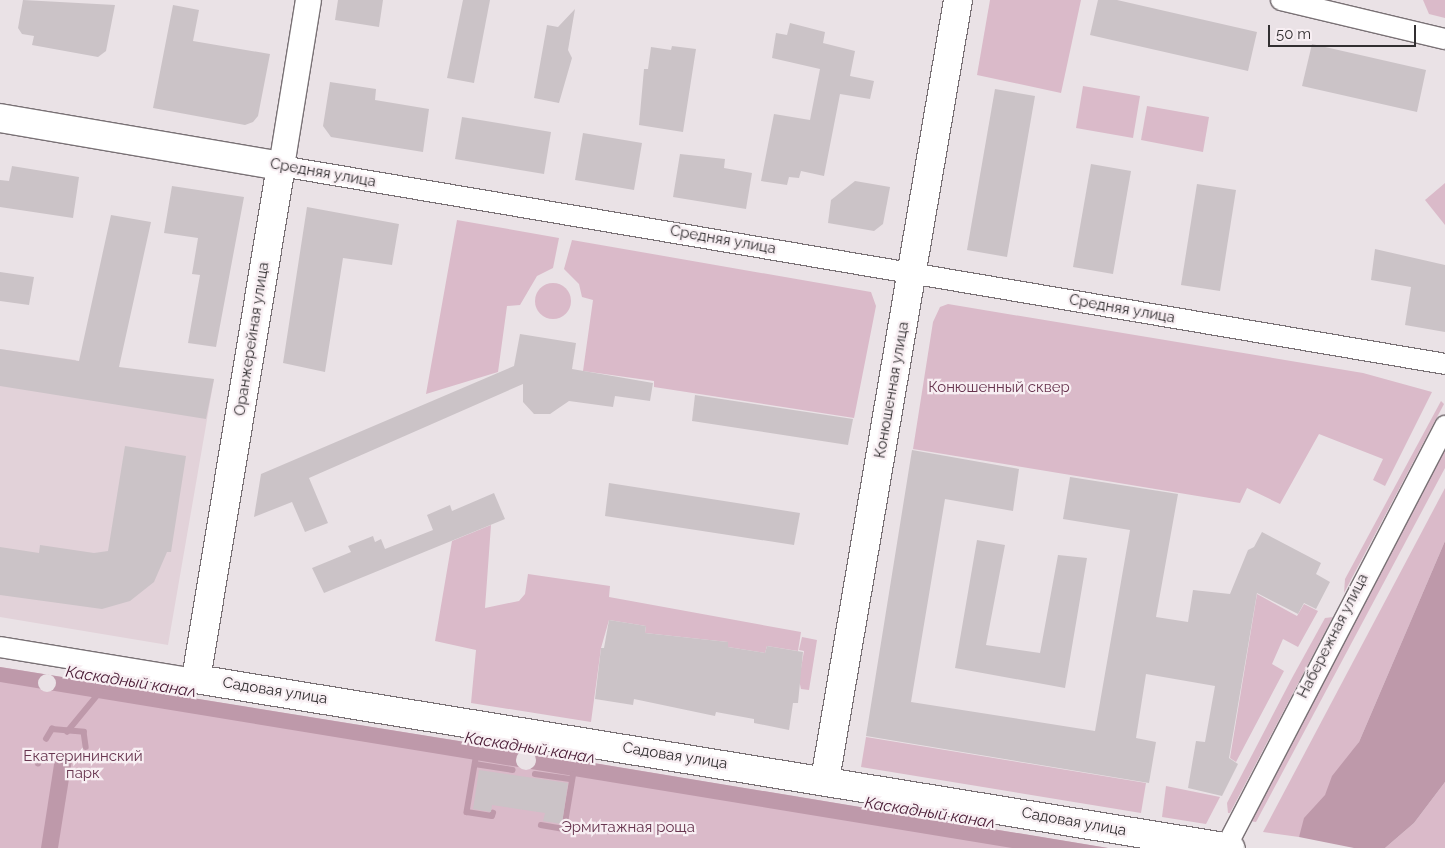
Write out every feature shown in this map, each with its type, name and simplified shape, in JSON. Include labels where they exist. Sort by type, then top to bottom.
[{"type":"main road","name":"Конюшенная улица","points":[[825,780],[958,0]]},
{"type":"main road","name":"Средняя улица","points":[[0,118],[281,166]]},
{"type":"main road","name":"Оранжерейная улица","points":[[196,679],[281,166]]},
{"type":"main road","name":"Садовая улица","points":[[196,679],[825,780],[1230,848]]},
{"type":"street","name":"Оранжерейная улица","points":[[281,166],[308,0]]},
{"type":"street","points":[[1281,0],[1445,39]]},
{"type":"street","name":"Средняя улица","points":[[281,166],[1445,364]]},
{"type":"street","name":"Набережная улица","points":[[1226,847],[1445,426]]},
{"type":"street","name":"Садовая улица","points":[[0,647],[196,679]]},
{"type":"shaded area","points":[[0,349],[76,360],[75,372],[214,379],[168,645],[0,617]]},
{"type":"shaded area","points":[[1445,541],[1445,782],[1414,823],[1385,848],[1354,848],[1299,837],[1304,818],[1325,795],[1332,776],[1359,742]]},
{"type":"shaded area","points":[[0,667],[1108,848],[1012,848],[0,682]]},
{"type":"shaded area","points":[[55,758],[72,760],[58,848],[41,848]]},
{"type":"green space","points":[[990,0],[1081,0],[1061,93],[977,75]]},
{"type":"green space","points":[[1423,0],[1445,0],[1445,18],[1429,14]]},
{"type":"green space","points":[[1083,86],[1140,96],[1133,138],[1076,128]]},
{"type":"green space","points":[[1147,106],[1209,117],[1203,152],[1141,140]]},
{"type":"green space","points":[[1445,183],[1445,225],[1425,200]]},
{"type":"green space","points":[[457,220],[559,238],[553,268],[537,276],[520,305],[507,306],[498,372],[426,394]]},
{"type":"green space","points":[[572,240],[871,292],[876,306],[854,418],[654,387],[654,381],[583,371],[593,300],[582,297],[579,284],[564,269]]},
{"type":"green space","points":[[553,283],[560,284],[566,288],[570,294],[570,308],[566,314],[560,318],[553,319],[546,318],[540,314],[536,308],[535,301],[536,294],[540,288],[546,284]]},
{"type":"green space","name":"Конюшенный сквер","points":[[948,304],[1363,373],[1432,392],[1385,486],[1373,480],[1383,459],[1319,434],[1280,504],[1247,488],[1240,503],[913,449],[933,322],[940,307]]},
{"type":"green space","points":[[1441,401],[1444,404],[1344,593],[1345,579]]},
{"type":"green space","points":[[1445,448],[1445,468],[1256,822],[1249,821]]},
{"type":"green space","points":[[1445,488],[1445,541],[1359,742],[1299,837],[1263,832]]},
{"type":"green space","points":[[491,525],[485,608],[519,601],[525,594],[528,574],[610,586],[609,597],[801,632],[798,651],[767,646],[765,653],[728,647],[728,642],[645,633],[646,626],[609,620],[601,648],[591,722],[471,703],[476,650],[435,641],[452,541]]},
{"type":"green space","points":[[1257,594],[1297,616],[1304,604],[1318,611],[1298,647],[1283,639],[1272,664],[1284,671],[1236,762],[1230,758]]},
{"type":"green space","points":[[1333,617],[1230,813],[1228,813],[1227,803],[1292,678],[1325,618]]},
{"type":"green space","points":[[802,637],[817,640],[809,690],[801,689],[799,680],[804,651],[799,650]]},
{"type":"green space","name":"Екатерининский парк","points":[[0,667],[527,752],[1108,848],[0,848]]},
{"type":"green space","points":[[866,737],[1146,783],[1141,813],[861,767]]},
{"type":"green space","points":[[1445,782],[1445,848],[1385,848],[1414,823]]},
{"type":"green space","points":[[1166,786],[1220,797],[1206,824],[1162,817]]},
{"type":"pier","points":[[47,674],[53,677],[56,683],[53,689],[47,692],[41,689],[38,683],[41,677]]},
{"type":"pier","points":[[526,750],[533,753],[536,760],[533,767],[526,770],[519,767],[516,760],[519,753]]},
{"type":"building","points":[[23,0],[115,5],[106,51],[98,57],[32,45],[34,36],[22,34],[18,28]]},
{"type":"building","points":[[338,0],[383,0],[379,27],[335,20]]},
{"type":"building","points":[[463,0],[490,0],[474,83],[447,78]]},
{"type":"building","points":[[1098,0],[1117,0],[1257,32],[1248,71],[1090,35]]},
{"type":"building","points":[[173,5],[199,10],[193,41],[270,54],[258,116],[253,122],[245,125],[153,108]]},
{"type":"building","points":[[575,9],[568,50],[572,58],[559,103],[534,98],[547,25],[558,27]]},
{"type":"building","points":[[790,23],[825,32],[823,43],[855,51],[850,76],[874,81],[870,99],[840,94],[824,176],[801,171],[799,178],[789,177],[787,185],[761,181],[774,114],[810,120],[820,69],[772,58],[776,33],[787,35]]},
{"type":"building","points":[[1312,44],[1426,70],[1417,112],[1302,86]]},
{"type":"building","points":[[672,46],[696,49],[683,132],[639,125],[644,69],[648,69],[651,47],[671,50]]},
{"type":"building","points":[[330,82],[376,89],[375,100],[429,109],[423,152],[331,137],[323,126]]},
{"type":"building","points":[[995,89],[1035,96],[1007,257],[967,250]]},
{"type":"building","points":[[462,117],[551,132],[544,174],[455,159]]},
{"type":"building","points":[[583,133],[642,143],[634,190],[575,180]]},
{"type":"building","points":[[680,154],[725,159],[724,168],[752,173],[746,209],[673,197]]},
{"type":"building","points":[[1091,164],[1131,171],[1113,274],[1073,267]]},
{"type":"building","points":[[12,166],[79,177],[73,218],[0,207],[0,180],[9,181]]},
{"type":"building","points":[[855,181],[890,187],[883,224],[874,231],[828,223],[831,200]]},
{"type":"building","points":[[1197,184],[1236,190],[1220,291],[1181,285]]},
{"type":"building","points":[[172,186],[244,197],[216,347],[188,343],[200,275],[192,274],[198,238],[164,233]]},
{"type":"building","points":[[307,207],[399,224],[392,265],[343,258],[325,372],[283,363]]},
{"type":"building","points":[[111,215],[151,222],[119,367],[214,379],[206,419],[0,386],[0,349],[79,361]]},
{"type":"building","points":[[1375,249],[1445,265],[1445,332],[1405,325],[1411,287],[1371,280]]},
{"type":"building","points":[[0,272],[34,277],[29,305],[0,301]]},
{"type":"building","points":[[520,334],[576,343],[572,369],[653,383],[650,401],[615,396],[613,407],[569,401],[550,414],[534,414],[523,402],[523,384],[309,478],[328,523],[305,532],[292,502],[254,517],[261,474],[514,366]]},
{"type":"building","points":[[695,395],[853,419],[848,445],[692,421]]},
{"type":"building","points":[[125,446],[186,456],[171,552],[167,552],[154,582],[130,601],[102,609],[0,595],[0,547],[39,553],[40,545],[94,553],[108,551]]},
{"type":"building","points":[[912,450],[1019,469],[1013,511],[945,499],[911,702],[1095,731],[1130,530],[1063,519],[1070,477],[1178,494],[1156,617],[1188,622],[1193,590],[1230,594],[1248,550],[1254,547],[1262,532],[1321,563],[1316,574],[1330,582],[1316,609],[1304,603],[1298,614],[1257,593],[1229,758],[1238,764],[1222,796],[1188,788],[1196,741],[1205,742],[1215,686],[1146,674],[1136,738],[1156,742],[1149,783],[866,736]]},
{"type":"building","points":[[609,483],[800,513],[794,545],[605,516]]},
{"type":"building","points":[[494,493],[505,519],[324,593],[312,568],[351,552],[348,546],[373,536],[375,542],[381,539],[385,549],[433,530],[427,515],[450,505],[452,511]]},
{"type":"building","points":[[977,540],[1005,545],[986,645],[1040,653],[1058,555],[1087,558],[1065,688],[955,668]]},
{"type":"building","points":[[609,620],[646,626],[645,633],[728,642],[728,647],[765,653],[767,646],[803,652],[798,703],[793,703],[789,730],[754,723],[754,719],[716,712],[715,716],[634,699],[633,705],[595,699],[601,648],[604,648]]},
{"type":"building","points":[[479,770],[568,783],[562,824],[543,821],[545,813],[492,805],[491,812],[473,809]]},
{"type":"waterway","name":"Каскадный канал","points":[[67,732],[100,692]]},
{"type":"waterway","points":[[46,739],[52,729],[84,732],[86,747]]},
{"type":"waterway","points":[[26,759],[27,752]]},
{"type":"waterway","points":[[38,764],[39,757]]},
{"type":"waterway","points":[[476,759],[467,812],[492,816],[493,813]]},
{"type":"waterway","points":[[475,764],[513,770]]},
{"type":"waterway","points":[[535,774],[572,779]]},
{"type":"waterway","points":[[541,825],[564,829],[573,775]]},
{"type":"park label","name":"Эрмитажная роща","points":[[628,828]]}]
